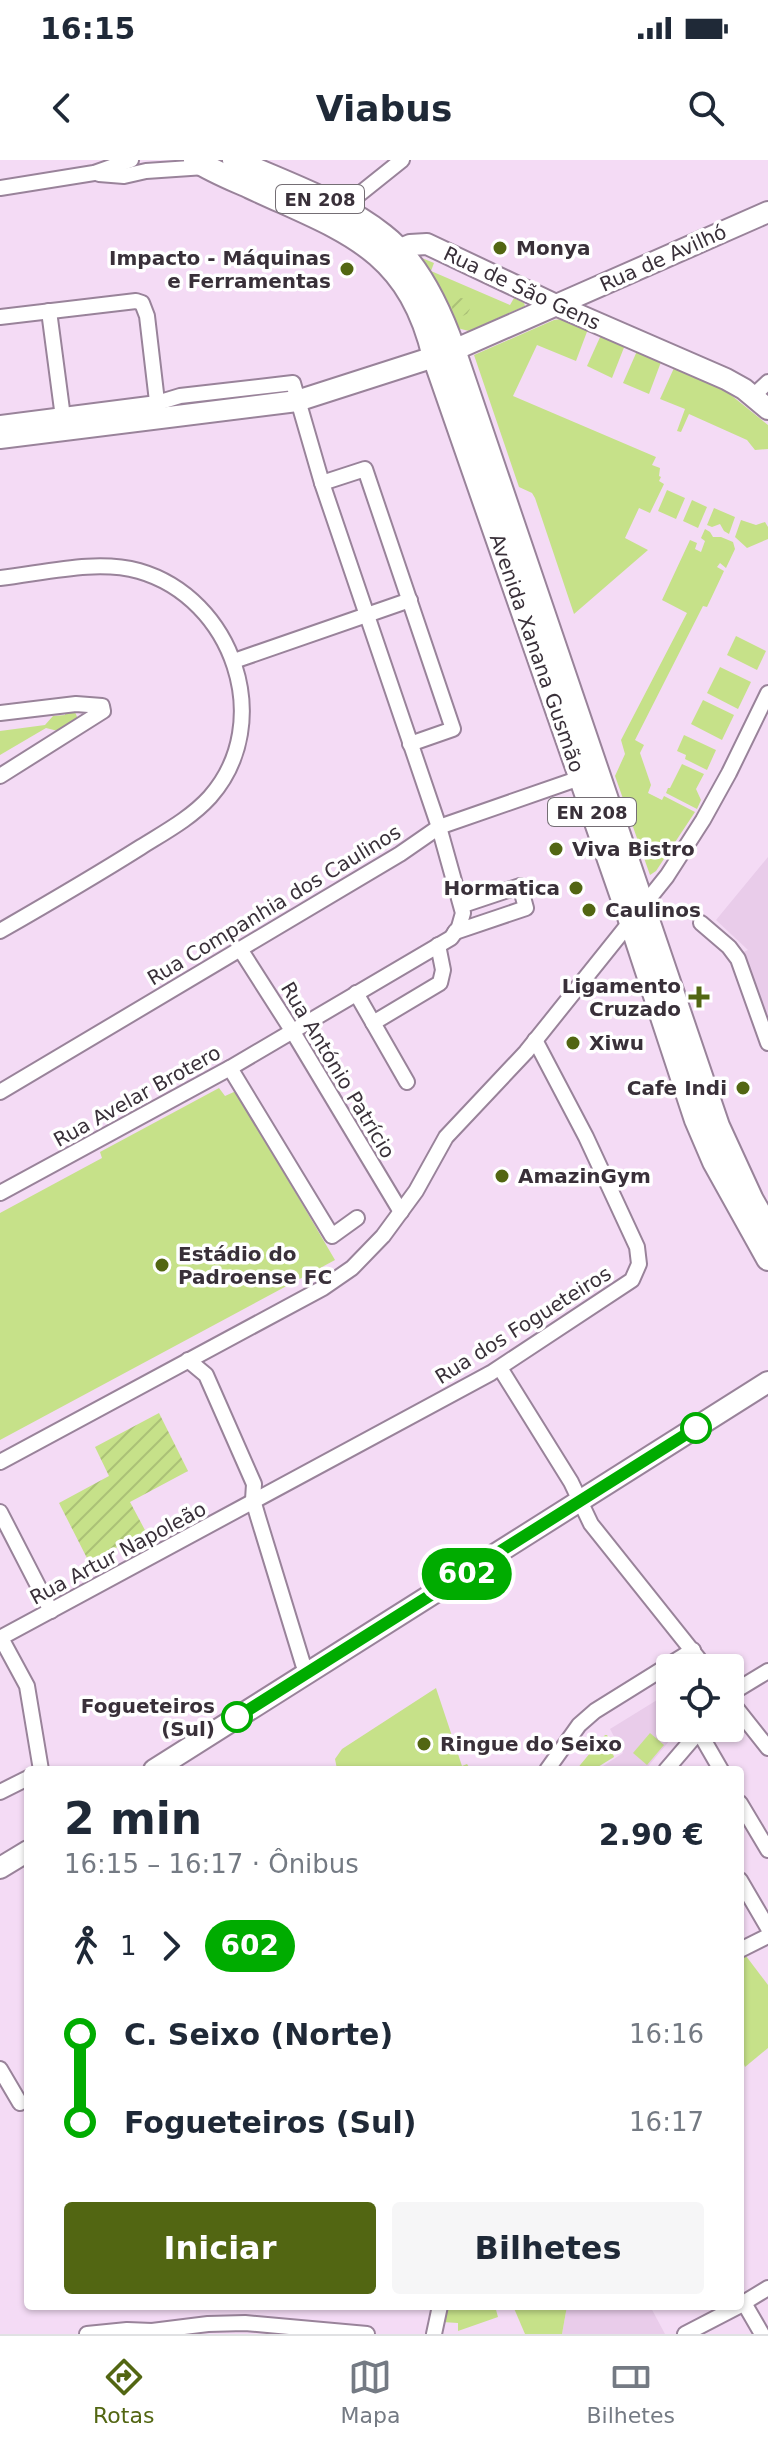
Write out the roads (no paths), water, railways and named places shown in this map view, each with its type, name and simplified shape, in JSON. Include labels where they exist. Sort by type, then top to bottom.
[{"type":"main road","name":"EN 208","points":[[234,160],[271,167],[357,237],[391,255]]},
{"type":"main road","name":"EN 208","points":[[200,163],[334,216]]},
{"type":"main road","name":"Rua de Avilhó","points":[[0,438],[64,423],[158,411],[297,401],[444,353],[768,212]]},
{"type":"main road","name":"Rua de São Gens","points":[[391,255],[410,245],[427,244],[558,306],[763,396]]},
{"type":"main road","name":"Avenida Xanana Gusmão","points":[[391,255],[444,353],[636,912],[696,1120],[719,1173],[768,1259]]},
{"type":"main road","name":"Avenida Xanana Gusmão","points":[[444,353],[580,778],[636,912],[718,1126],[768,1228]]},
{"type":"main road","points":[[160,1766],[768,1382]]},
{"type":"main road","points":[[0,1868],[24,1853]]},
{"type":"street","points":[[0,188],[94,173],[131,160]]},
{"type":"street","points":[[146,171],[160,160]]},
{"type":"street","points":[[334,216],[402,160]]},
{"type":"street","points":[[94,173],[124,176],[200,163]]},
{"type":"street","points":[[0,317],[136,301],[142,303],[147,316],[158,411]]},
{"type":"street","points":[[0,423],[64,423],[49,311]]},
{"type":"street","points":[[297,401],[463,905],[455,932]]},
{"type":"street","points":[[322,483],[365,469],[410,600],[453,729],[410,744]]},
{"type":"street","points":[[0,578],[110,567],[147,574],[175,586],[195,602],[219,631],[234,661],[242,699],[237,750],[225,777],[209,798],[169,830],[0,931]]},
{"type":"street","points":[[234,661],[410,600]]},
{"type":"street","points":[[0,1462],[323,1288],[345,1273],[375,1245],[416,1191],[446,1137],[535,1040],[667,876],[729,773],[768,693]]},
{"type":"street","points":[[0,713],[76,704],[102,706],[103,711],[0,776]]},
{"type":"street","name":"Rua Companhia dos Caulinos","points":[[0,1092],[400,854],[439,827],[580,778]]},
{"type":"street","name":"Rua Avelar Brotero","points":[[0,1193],[293,1032],[451,938],[455,932],[526,908],[520,886],[463,905]]},
{"type":"street","points":[[701,923],[738,959],[768,1043]]},
{"type":"street","points":[[373,1023],[440,983],[443,970],[438,945]]},
{"type":"street","name":"Rua António Patrício","points":[[240,949],[401,1212]]},
{"type":"street","points":[[356,993],[407,1082]]},
{"type":"street","name":"Rua dos Fogueteiros","points":[[253,1500],[500,1368],[632,1280],[639,1264],[637,1247],[586,1137],[535,1040]]},
{"type":"street","points":[[230,1068],[332,1236],[357,1218]]},
{"type":"street","points":[[206,1375],[220,1342]]},
{"type":"street","points":[[188,1360],[206,1375],[254,1484],[253,1500],[303,1664],[309,1673]]},
{"type":"street","points":[[500,1368],[571,1482],[591,1524],[696,1654]]},
{"type":"street","name":"Rua Artur Napoleão","points":[[0,1638],[253,1500]]},
{"type":"street","points":[[0,1512],[51,1611]]},
{"type":"street","points":[[0,1638],[27,1686],[40,1766]]},
{"type":"street","points":[[550,1766],[579,1725],[595,1711],[693,1650]]},
{"type":"street","points":[[744,1687],[768,1671]]},
{"type":"street","points":[[744,1716],[768,1748]]},
{"type":"street","points":[[673,1766],[691,1742]]},
{"type":"street","points":[[706,1742],[719,1766]]},
{"type":"street","points":[[0,1792],[24,1780]]},
{"type":"street","points":[[744,1810],[768,1850]]},
{"type":"street","points":[[744,1887],[768,1928]]},
{"type":"street","points":[[744,1948],[768,1936]]},
{"type":"street","points":[[0,2069],[20,2103]]},
{"type":"street","points":[[744,2303],[768,2288]]},
{"type":"street","points":[[744,2309],[762,2334]]},
{"type":"street","points":[[245,2323],[249,2310]]},
{"type":"street","points":[[434,2334],[439,2310]]},
{"type":"street","points":[[685,2334],[731,2310]]},
{"type":"street","points":[[87,2334],[245,2323],[317,2332],[367,2334]]},
{"type":"place","name":"Monya","points":[[500,248]]},
{"type":"place","name":"Impacto - Máquinas e Ferramentas","points":[[347,269]]},
{"type":"place","name":"Viva Bistro","points":[[556,849]]},
{"type":"place","name":"Hormatica","points":[[576,888]]},
{"type":"place","name":"Caulinos","points":[[589,910]]},
{"type":"place","name":"Ligamento Cruzado","points":[[699,997]]},
{"type":"place","name":"Xiwu","points":[[573,1043]]},
{"type":"place","name":"Cafe Indi","points":[[743,1088]]},
{"type":"place","name":"AmazinGym","points":[[502,1176]]},
{"type":"place","name":"Estádio do Padroense FC","points":[[162,1265]]},
{"type":"place","name":"Fogueteiros (Sul)","points":[[237,1717]]},
{"type":"place","name":"Ringue do Seixo","points":[[424,1744]]}]
